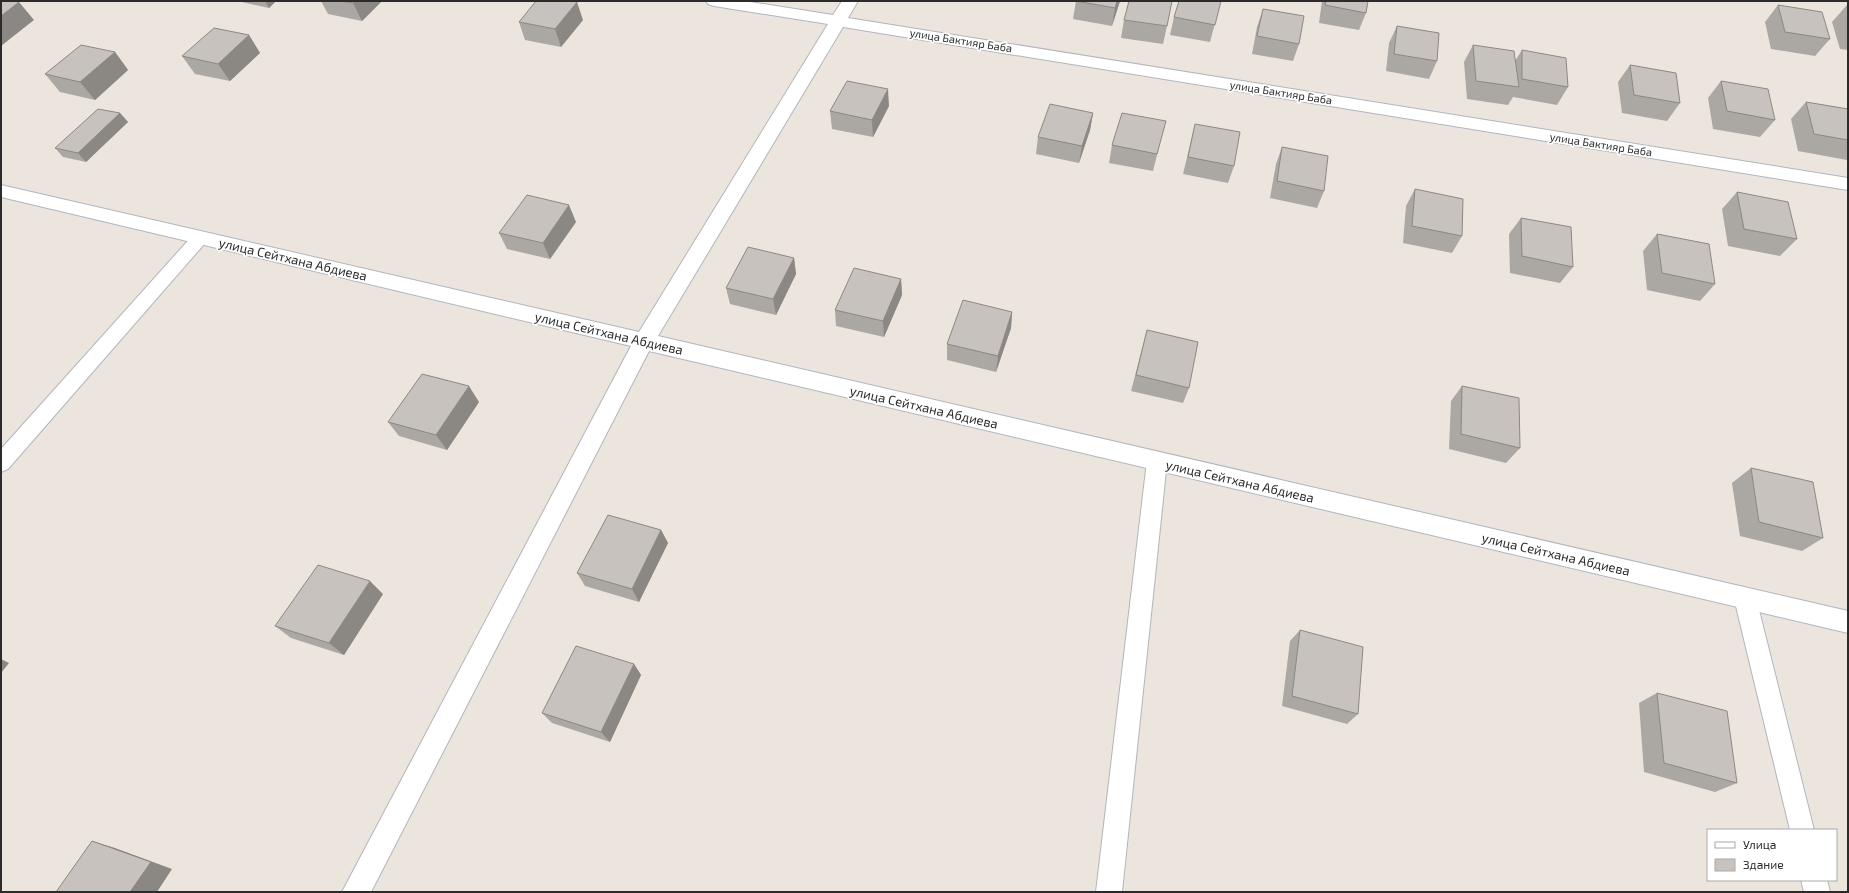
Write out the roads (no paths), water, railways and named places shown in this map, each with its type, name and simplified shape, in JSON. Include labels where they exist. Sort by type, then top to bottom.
[{"type":"street","name":"улица Бактияр Баба","points":[[714,1],[1848,184]]},
{"type":"street","points":[[356,892],[644,341],[850,1]]},
{"type":"street","name":"улица Сейтхана Абдиева","points":[[1,191],[1848,622]]},
{"type":"lane","points":[[1,463],[200,238]]},
{"type":"lane","points":[[1108,892],[1157,461]]},
{"type":"lane","points":[[1746,598],[1802,829]]},
{"type":"lane","points":[[1814,881],[1817,892]]}]
